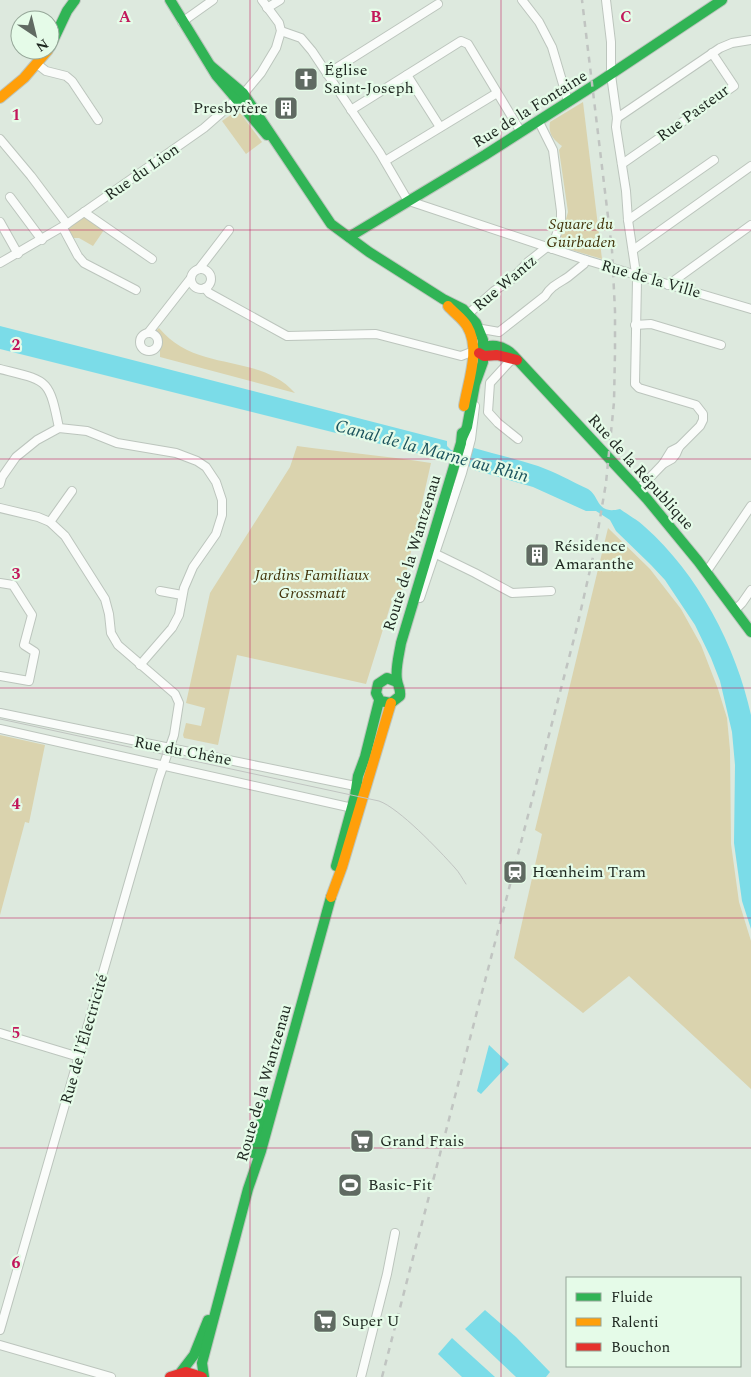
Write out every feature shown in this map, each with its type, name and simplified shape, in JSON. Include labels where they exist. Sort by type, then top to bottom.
[{"type":"main road","points":[[60,26],[75,0]]},
{"type":"main road","points":[[162,0],[182,22]]},
{"type":"main road","points":[[170,0],[211,66],[234,84],[240,96],[268,128],[331,224],[381,260],[443,299],[450,309],[465,316],[482,329],[480,351]]},
{"type":"main road","name":"Rue de la Fontaine","points":[[349,237],[611,75],[708,4],[722,0]]},
{"type":"main road","points":[[0,98],[24,78],[40,60]]},
{"type":"main road","points":[[465,316],[480,351]]},
{"type":"main road","points":[[480,351],[514,359]]},
{"type":"main road","name":"Route de la Wantzenau","points":[[203,1377],[202,1363],[248,1188],[254,1152],[267,1099],[288,1029],[306,985],[329,904],[342,867],[362,788],[391,704],[400,696],[401,689],[397,682],[401,643],[458,471],[475,384],[479,379],[480,351]]},
{"type":"main road","name":"Route de la Wantzenau","points":[[464,442],[467,385],[480,351]]},
{"type":"main road","name":"Rue de la République","points":[[514,359],[588,432],[707,571],[751,632]]},
{"type":"main road","name":"Route de la Wantzenau","points":[[362,788],[358,776],[380,701],[375,693],[376,689],[380,682],[387,678],[396,650],[401,643]]},
{"type":"main road","points":[[387,678],[397,682]]},
{"type":"main road","points":[[380,701],[391,704]]},
{"type":"main road","name":"Route de la Wantzenau","points":[[181,1372],[194,1355],[222,1283]]},
{"type":"main road","points":[[170,1377],[189,1371],[203,1377]]},
{"type":"street","points":[[182,22],[213,0]]},
{"type":"street","points":[[262,0],[279,23],[281,31],[301,38],[312,51],[385,161],[409,201]]},
{"type":"street","points":[[267,8],[280,0]]},
{"type":"street","points":[[522,0],[539,22],[552,47],[568,101]]},
{"type":"street","points":[[606,0],[619,150],[636,275],[635,384],[640,388],[696,405],[703,414],[700,426],[679,447],[670,451],[663,464],[638,490]]},
{"type":"street","points":[[327,74],[438,4]]},
{"type":"street","name":"Rue du Lion","points":[[0,263],[65,226],[204,128],[240,96],[261,73],[276,48],[281,31]]},
{"type":"street","points":[[617,118],[712,53],[732,43],[751,40]]},
{"type":"street","points":[[351,110],[461,41],[468,44],[521,132]]},
{"type":"street","name":"Rue Pasteur","points":[[622,164],[734,86],[712,53]]},
{"type":"street","points":[[37,64],[46,71],[66,76],[72,81],[98,120]]},
{"type":"street","points":[[407,75],[440,128]]},
{"type":"street","points":[[385,161],[497,93]]},
{"type":"street","points":[[538,120],[553,150],[561,211],[560,220],[549,248]]},
{"type":"street","points":[[0,139],[31,176],[65,226],[78,256],[84,263],[136,290]]},
{"type":"street","points":[[628,220],[714,160]]},
{"type":"street","points":[[633,250],[751,166]]},
{"type":"street","points":[[10,197],[42,240]]},
{"type":"street","name":"Rue de la Ville","points":[[409,201],[586,260],[751,309]]},
{"type":"street","points":[[84,212],[152,259]]},
{"type":"street","points":[[0,222],[18,254]]},
{"type":"street","points":[[668,285],[751,225]]},
{"type":"street","points":[[148,333],[194,272],[199,269],[229,230]]},
{"type":"street","name":"Rue Wantz","points":[[465,316],[494,291],[512,279],[528,262],[549,248]]},
{"type":"street","points":[[482,329],[498,332],[545,296],[558,282],[566,279],[586,260]]},
{"type":"street","points":[[191,278],[195,286],[200,289],[205,288],[210,283],[211,277],[208,272],[199,269]]},
{"type":"street","points":[[205,288],[209,293],[287,336],[376,334],[461,356],[480,351]]},
{"type":"street","points":[[636,325],[651,324],[721,345]]},
{"type":"street","points":[[514,359],[490,383],[488,412],[518,439]]},
{"type":"street","points":[[0,369],[37,378],[48,387],[54,399],[59,428]]},
{"type":"street","points":[[0,484],[2,477],[16,457],[37,440],[59,428],[87,431],[117,443],[176,453],[197,461],[206,467],[216,482],[222,500],[222,514],[216,534],[193,567],[182,595],[179,615],[172,628],[140,665],[118,646],[111,633],[105,599],[65,536],[50,522],[38,516],[0,508]]},
{"type":"street","name":"Route de la Wantzenau","points":[[401,643],[409,633],[458,471]]},
{"type":"street","points":[[50,522],[72,491]]},
{"type":"street","points":[[707,571],[751,506]]},
{"type":"street","points":[[434,553],[512,593],[551,591]]},
{"type":"street","points":[[0,583],[13,585],[32,615],[24,645],[35,652],[29,681],[0,676]]},
{"type":"street","points":[[735,610],[742,604],[751,590]]},
{"type":"street","points":[[160,591],[182,595]]},
{"type":"street","name":"Rue de l'Électricité","points":[[0,1330],[174,735],[180,703],[175,694],[140,665]]},
{"type":"street","name":"Rue du Chêne","points":[[0,713],[362,788]]},
{"type":"street","name":"Rue du Chêne","points":[[0,729],[356,809]]},
{"type":"street","points":[[0,1033],[79,1057]]},
{"type":"street","points":[[360,1377],[387,1274],[395,1233]]},
{"type":"street","points":[[0,1345],[111,1377]]},
{"type":"green space","name":"Square du Guirbaden","points":[[583,102],[602,259],[562,247],[559,243],[568,212],[559,150],[562,146],[552,136],[550,122]]},
{"type":"green space","points":[[235,112],[241,114],[262,142],[246,154],[222,121]]},
{"type":"green space","points":[[84,216],[104,230],[93,246],[79,238],[71,238],[66,229]]},
{"type":"green space","points":[[159,328],[174,342],[191,352],[264,372],[280,380],[295,393],[160,357],[160,338],[155,332]]},
{"type":"green space","name":"Jardins Familiaux Grossmatt","points":[[297,446],[431,463],[401,596],[394,594],[366,684],[237,655],[218,745],[184,738],[186,723],[201,726],[205,708],[186,703],[210,593],[290,467]]},
{"type":"green space","points":[[608,528],[650,569],[681,609],[701,645],[727,718],[730,750],[731,844],[739,902],[751,941],[751,1089],[629,976],[583,1013],[514,958],[542,834],[535,830]]},
{"type":"green space","points":[[0,735],[45,745],[29,823],[25,822],[0,915]]},
{"type":"water","name":"Canal de la Marne au Rhin","points":[[0,326],[447,441],[447,446],[451,450],[467,453],[474,448],[530,463],[588,489],[602,507],[612,510],[620,509],[642,524],[682,566],[712,613],[736,663],[751,715],[751,929],[742,901],[734,843],[735,765],[732,732],[720,681],[695,625],[665,580],[616,531],[610,520],[596,511],[586,511],[533,487],[471,469],[466,461],[457,457],[449,456],[440,459],[0,349]]},
{"type":"water","points":[[489,1045],[509,1064],[481,1094],[477,1091]]},
{"type":"water","points":[[485,1310],[516,1337],[550,1372],[546,1377],[516,1377],[465,1329]]},
{"type":"water","points":[[452,1338],[495,1377],[462,1377],[438,1354]]},
{"type":"tram line","points":[[0,719],[379,801],[397,812],[418,830],[456,870],[466,884]]},
{"type":"railway","points":[[382,1377],[577,627],[595,548],[606,483],[614,402],[615,311],[612,250],[582,0]]},
{"type":"traffic: fast","points":[[60,26],[75,0]]},
{"type":"traffic: fast","points":[[170,0],[216,75],[267,135]]},
{"type":"traffic: fast","points":[[349,237],[485,155],[722,0]]},
{"type":"traffic: fast","points":[[211,66],[243,93],[331,224],[369,252],[443,299],[463,309],[476,323],[483,340],[483,362],[475,384],[467,427],[462,438]]},
{"type":"traffic: fast","points":[[477,349],[496,346],[509,351],[513,355],[647,499],[698,561],[751,632]]},
{"type":"traffic: fast","points":[[397,682],[387,678],[378,684],[376,693],[380,701],[391,703],[400,696],[396,671],[401,643],[461,443],[462,433]]},
{"type":"traffic: fast","points":[[336,866],[379,701]]},
{"type":"traffic: fast","points":[[204,1377],[202,1363],[248,1189],[261,1151],[331,897]]},
{"type":"traffic: fast","points":[[253,1153],[266,1104]]},
{"type":"traffic: fast","points":[[181,1372],[194,1355],[208,1320]]},
{"type":"traffic: slow","points":[[0,98],[24,78],[39,60]]},
{"type":"traffic: slow","points":[[448,306],[467,326],[473,345],[472,365],[464,406]]},
{"type":"traffic: slow","points":[[331,897],[342,867],[391,703]]},
{"type":"traffic: jam","points":[[479,353],[484,356],[497,355],[517,360]]},
{"type":"traffic: jam","points":[[170,1377],[186,1372],[202,1377]]},
{"type":"place","name":"Église Saint-Joseph","points":[[306,79]]},
{"type":"place","name":"Presbytère","points":[[286,108]]},
{"type":"place","name":"Résidence Amaranthe","points":[[537,555]]},
{"type":"place","name":"Hœnheim Tram","points":[[515,872]]},
{"type":"place","name":"Grand Frais","points":[[362,1141]]},
{"type":"place","name":"Basic-Fit","points":[[350,1185]]},
{"type":"place","name":"Super U","points":[[325,1321]]}]
